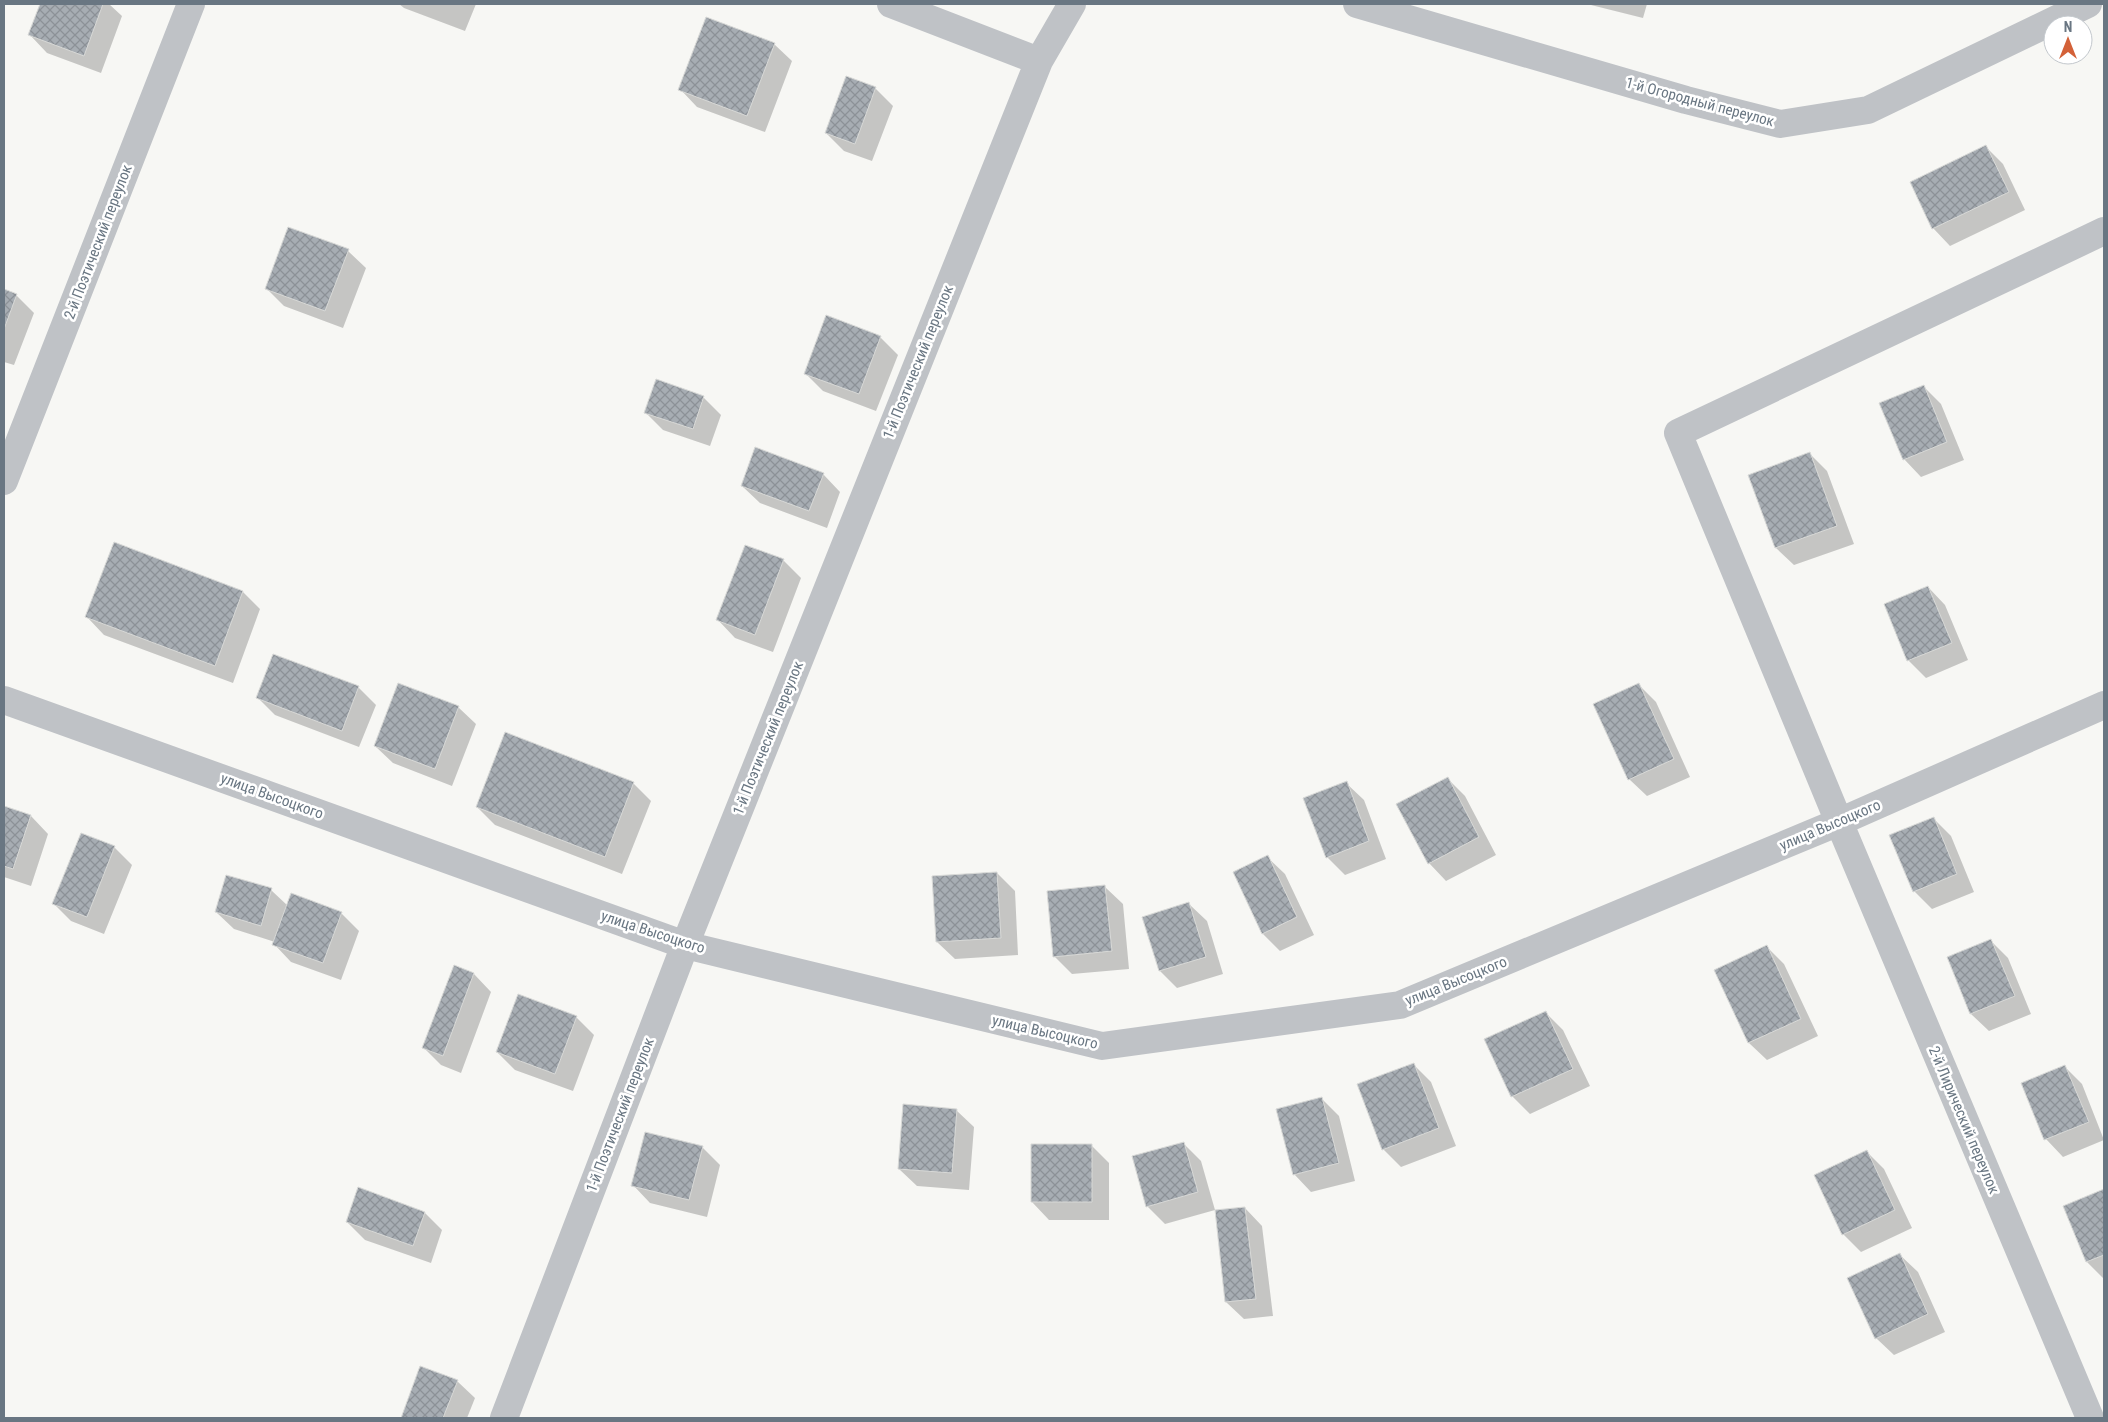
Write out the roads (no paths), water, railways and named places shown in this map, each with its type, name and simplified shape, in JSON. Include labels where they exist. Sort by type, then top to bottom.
[{"type":"street","name":"2-й Поэтический переулок","points":[[4,481],[191,4]]},
{"type":"street","points":[[891,4],[1039,61]]},
{"type":"street","name":"1-й Огородный переулок","points":[[1357,4],[1686,100],[1780,124],[1868,110],[2088,4]]},
{"type":"street","name":"1-й Поэтический переулок","points":[[504,1418],[685,945],[1039,61],[1074,5]]},
{"type":"street","name":"2-й Лирический переулок","points":[[2090,1418],[1839,822],[1678,433],[2104,231]]},
{"type":"street","name":"улица Высоцкого","points":[[4,700],[685,945],[1102,1046],[1400,1005],[1839,822],[2104,705]]}]
